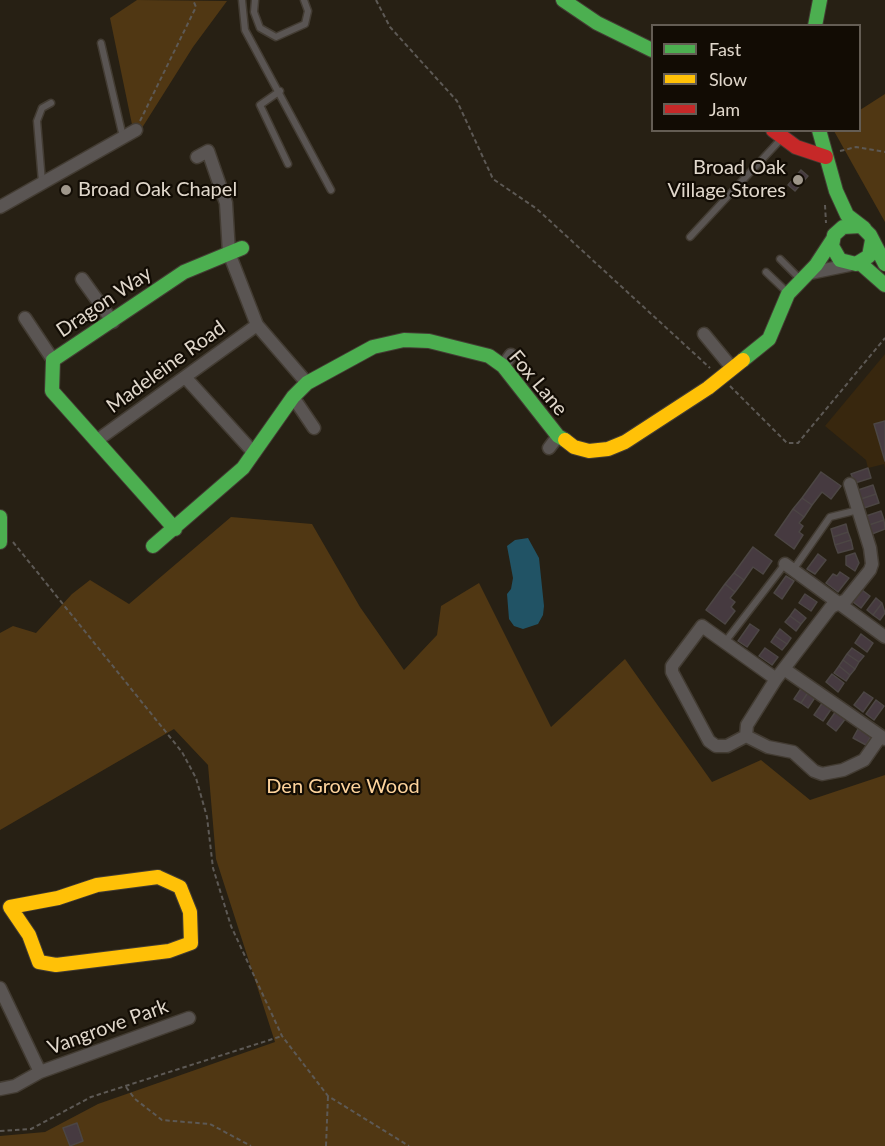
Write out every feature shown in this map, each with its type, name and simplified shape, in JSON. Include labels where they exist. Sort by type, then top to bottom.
[{"type":"street","points":[[563,0],[597,23],[651,50]]},
{"type":"street","points":[[815,24],[820,0]]},
{"type":"street","points":[[0,207],[136,130]]},
{"type":"street","points":[[820,132],[836,190],[847,215],[869,235],[885,264]]},
{"type":"street","points":[[778,134],[796,147],[826,157]]},
{"type":"street","points":[[197,157],[207,151],[226,203],[235,250],[257,325],[307,383]]},
{"type":"street","points":[[836,190],[831,234],[836,256],[845,263],[858,264],[885,285]]},
{"type":"street","points":[[831,234],[849,225],[869,235]]},
{"type":"street","name":"Fox Lane","points":[[153,546],[243,468],[293,397],[307,383],[374,347],[404,340],[429,341],[507,360],[548,415],[558,436],[574,447],[589,451],[608,449],[625,442],[721,378],[761,348],[769,339],[788,294],[804,276],[831,234]]},
{"type":"street","points":[[804,276],[858,264],[869,256],[869,235]]},
{"type":"street","name":"Dragon Way","points":[[175,529],[52,391],[53,360],[184,272],[235,250]]},
{"type":"street","points":[[82,279],[112,322]]},
{"type":"street","points":[[25,318],[53,360]]},
{"type":"street","name":"Madeleine Road","points":[[96,441],[257,325]]},
{"type":"street","points":[[704,334],[732,368]]},
{"type":"street","points":[[185,377],[254,453]]},
{"type":"street","points":[[293,397],[314,428]]},
{"type":"street","points":[[549,448],[558,436]]},
{"type":"street","points":[[746,736],[747,725],[780,674],[831,607],[846,600],[872,564],[850,484]]},
{"type":"street","points":[[0,517],[6,540]]},
{"type":"street","points":[[789,567],[885,637]]},
{"type":"street","points":[[702,626],[883,738],[864,760],[843,770],[822,774],[814,771],[793,752],[768,747],[746,736],[727,746],[716,746],[709,741],[672,672],[672,666],[702,626]]},
{"type":"street","points":[[158,877],[180,887],[190,912],[191,943],[169,951],[104,961],[56,965],[39,962],[29,935],[5,907],[58,898],[97,885],[158,877]]},
{"type":"street","name":"Vangrove Park","points":[[0,988],[40,1072]]},
{"type":"street","name":"Vangrove Park","points":[[0,1089],[15,1086],[40,1072],[189,1018]]},
{"type":"lane","points":[[242,0],[246,30],[331,190]]},
{"type":"lane","points":[[255,0],[254,12],[260,28],[276,37],[305,24],[308,11],[304,0]]},
{"type":"lane","points":[[101,43],[123,138]]},
{"type":"lane","points":[[280,92],[260,105],[288,164]]},
{"type":"lane","points":[[42,182],[37,121],[42,108],[51,103]]},
{"type":"lane","points":[[690,237],[778,134]]},
{"type":"lane","points":[[780,259],[804,276]]},
{"type":"lane","points":[[766,272],[788,294]]},
{"type":"lane","points":[[725,642],[830,517],[858,510]]},
{"type":"path","points":[[136,130],[196,7],[193,0]]},
{"type":"path","points":[[376,0],[390,27],[457,101],[493,178],[537,208],[788,443],[798,443],[885,338]]},
{"type":"path","points":[[826,157],[856,147],[885,152]]},
{"type":"path","points":[[824,200],[831,234]]},
{"type":"path","points":[[6,540],[182,752],[198,788],[207,817],[213,868],[231,926],[282,1036],[328,1096],[409,1146]]},
{"type":"path","points":[[0,1131],[31,1129],[91,1098],[282,1036]]},
{"type":"path","points":[[126,1087],[135,1099],[162,1120],[210,1124],[251,1146]]},
{"type":"path","points":[[326,1146],[328,1096]]},
{"type":"shaded area","points":[[885,354],[885,468],[884,464],[868,468],[866,460],[825,426]]},
{"type":"green space","points":[[137,0],[227,1],[193,47],[135,139],[110,18]]},
{"type":"green space","points":[[885,94],[885,222],[835,132],[861,132],[861,109]]},
{"type":"green space","name":"Den Grove Wood","points":[[231,517],[312,524],[360,607],[404,670],[437,635],[441,606],[479,583],[551,727],[625,659],[712,782],[761,760],[810,800],[885,775],[885,1146],[71,1146],[83,1141],[76,1124],[64,1129],[70,1146],[0,1146],[0,1136],[45,1132],[98,1104],[275,1042],[216,859],[208,765],[174,729],[0,830],[0,633],[13,626],[36,633],[72,594],[90,580],[129,604]]},
{"type":"water","points":[[528,538],[539,558],[544,606],[543,615],[538,624],[523,629],[514,626],[509,619],[507,594],[511,589],[513,578],[507,546],[515,540]]},
{"type":"building","name":"Broad Oak Village Stores","points":[[801,170],[808,176],[795,191],[788,185]]},
{"type":"building","points":[[885,421],[885,461],[874,424]]},
{"type":"building","points":[[868,468],[871,478],[855,483],[851,474]]},
{"type":"building","points":[[821,472],[841,486],[831,499],[822,492],[812,505],[802,498]]},
{"type":"building","points":[[873,485],[876,494],[861,499],[858,490]]},
{"type":"building","points":[[876,494],[879,503],[864,508],[861,499]]},
{"type":"building","points":[[802,498],[812,505],[804,517],[793,509]]},
{"type":"building","points":[[793,509],[804,517],[799,523],[803,526],[799,532],[803,535],[794,549],[775,535]]},
{"type":"building","points":[[881,511],[884,520],[869,525],[866,516]]},
{"type":"building","points":[[884,520],[885,529],[872,534],[869,525]]},
{"type":"building","points":[[846,524],[848,532],[833,537],[831,529]]},
{"type":"building","points":[[848,532],[851,540],[835,545],[833,537]]},
{"type":"building","points":[[851,540],[853,549],[838,553],[835,545]]},
{"type":"building","points":[[753,547],[772,561],[763,574],[753,567],[744,580],[734,573]]},
{"type":"building","points":[[855,553],[859,563],[855,571],[846,565],[846,556]]},
{"type":"building","points":[[818,554],[826,560],[815,574],[807,569]]},
{"type":"building","points":[[840,572],[849,578],[838,592],[826,583],[833,574],[837,576]]},
{"type":"building","points":[[734,573],[744,580],[735,592],[725,584]]},
{"type":"building","points":[[786,576],[794,581],[782,599],[774,593]]},
{"type":"building","points":[[725,584],[735,592],[730,598],[735,602],[731,607],[735,611],[725,624],[706,610]]},
{"type":"building","points":[[862,590],[870,596],[861,608],[853,602]]},
{"type":"building","points":[[805,594],[817,602],[811,611],[799,603]]},
{"type":"building","points":[[876,598],[882,603],[873,615],[867,610]]},
{"type":"building","points":[[882,603],[885,613],[880,620],[873,615]]},
{"type":"building","points":[[795,609],[806,618],[801,624],[790,616]]},
{"type":"building","points":[[790,616],[801,624],[796,631],[785,622]]},
{"type":"building","points":[[750,624],[759,630],[747,647],[738,641]]},
{"type":"building","points":[[780,629],[791,638],[787,644],[775,636]]},
{"type":"building","points":[[861,634],[873,643],[867,652],[855,643]]},
{"type":"building","points":[[775,636],[787,644],[782,650],[771,642]]},
{"type":"building","points":[[765,648],[778,657],[772,665],[759,656]]},
{"type":"building","points":[[852,648],[864,656],[859,662],[847,654]]},
{"type":"building","points":[[847,654],[859,662],[855,669],[843,660]]},
{"type":"building","points":[[843,660],[855,669],[850,675],[839,666]]},
{"type":"building","points":[[839,666],[850,675],[846,681],[834,673]]},
{"type":"building","points":[[832,674],[844,683],[838,692],[826,682]]},
{"type":"building","points":[[802,687],[809,691],[801,703],[794,699]]},
{"type":"building","points":[[809,691],[816,696],[808,708],[801,703]]},
{"type":"building","points":[[864,692],[873,698],[863,712],[854,705]]},
{"type":"building","points":[[876,700],[884,706],[874,720],[866,714]]},
{"type":"building","points":[[823,702],[832,708],[823,721],[814,715]]},
{"type":"building","points":[[836,711],[846,718],[836,731],[827,724]]},
{"type":"building","points":[[858,729],[871,736],[866,745],[853,738]]},
{"type":"building","points":[[77,1123],[83,1141],[70,1146],[63,1128]]},
{"type":"traffic: fast","points":[[563,0],[597,23],[651,50]]},
{"type":"traffic: fast","points":[[815,24],[820,0]]},
{"type":"traffic: fast","points":[[820,132],[836,191],[847,215],[864,228]]},
{"type":"traffic: fast","points":[[872,240],[869,256],[856,264],[840,260],[832,246],[834,235],[843,227],[861,226],[870,235],[885,264]]},
{"type":"traffic: fast","points":[[743,360],[769,339],[788,294],[816,265],[833,239]]},
{"type":"traffic: fast","points":[[175,529],[52,391],[53,360],[184,272],[242,248]]},
{"type":"traffic: fast","points":[[860,263],[885,285]]},
{"type":"traffic: fast","points":[[153,546],[243,468],[293,397],[307,383],[373,347],[404,340],[429,341],[489,356],[503,366],[558,436],[565,440]]},
{"type":"traffic: fast","points":[[0,517],[0,542]]},
{"type":"traffic: slow","points":[[565,440],[574,447],[589,451],[608,449],[625,442],[708,388],[743,360]]},
{"type":"traffic: slow","points":[[158,877],[180,887],[190,912],[191,943],[169,951],[56,965],[39,962],[29,935],[10,907],[58,898],[97,885],[158,877]]},
{"type":"traffic: jam","points":[[776,132],[796,147],[826,157]]},
{"type":"place","name":"Broad Oak Village Stores","points":[[798,180]]},
{"type":"place","name":"Broad Oak Chapel","points":[[66,190]]}]
